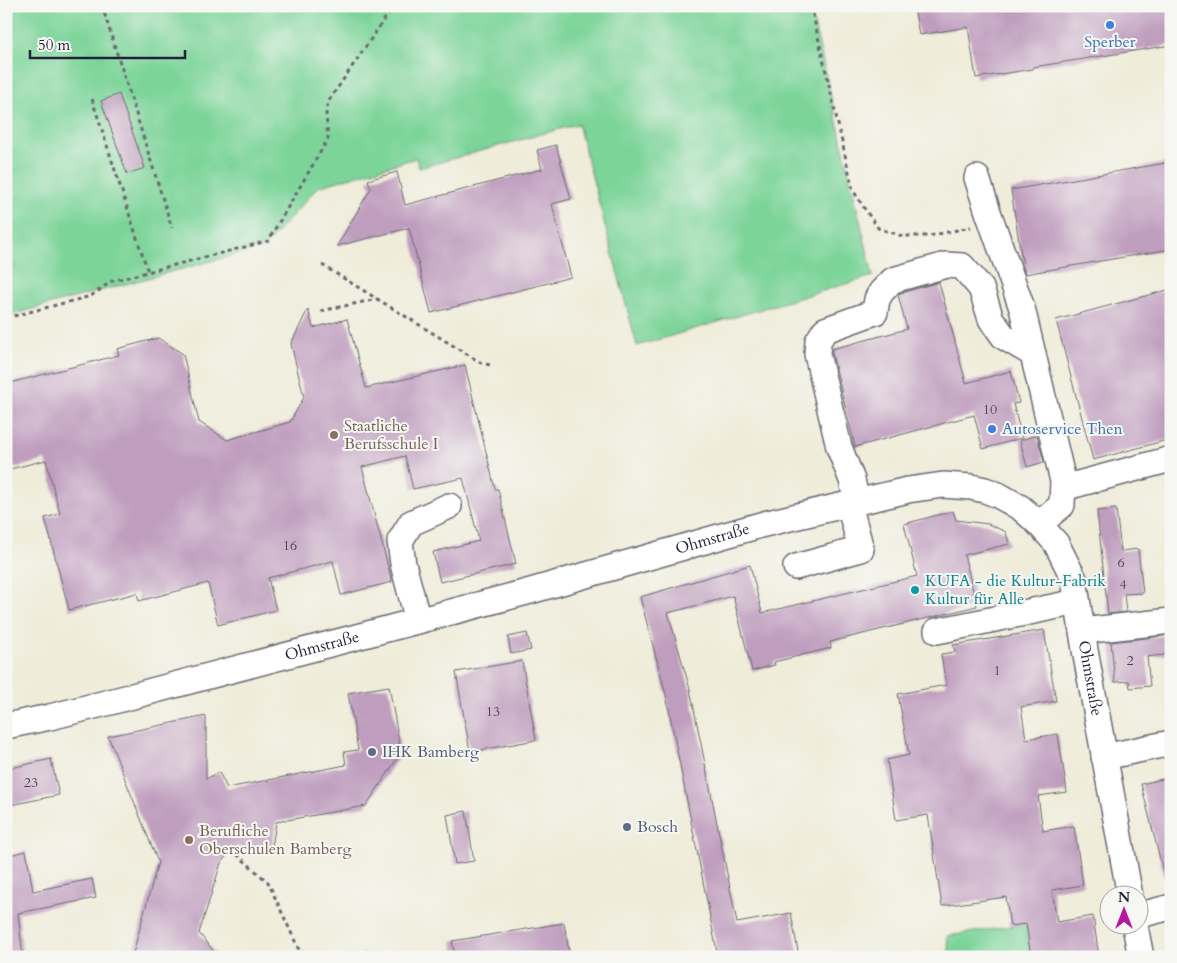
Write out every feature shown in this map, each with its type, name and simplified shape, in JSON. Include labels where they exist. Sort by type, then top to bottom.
[{"type":"street","points":[[978,178],[1022,308],[1063,481],[1062,505],[1039,524]]},
{"type":"street","points":[[796,567],[861,549],[853,503],[852,480],[837,438],[817,354],[818,341],[824,330],[875,312],[877,299],[893,280],[946,265],[962,266],[981,288],[991,319],[1004,338],[1033,354]]},
{"type":"street","points":[[1063,488],[1167,463]]},
{"type":"street","name":"Ohmstraße","points":[[6,726],[110,702],[528,592],[764,524],[930,486],[971,487],[998,495],[1021,508],[1039,524],[1056,543],[1074,579],[1128,886]]},
{"type":"street","points":[[418,621],[403,564],[400,541],[411,523],[449,506]]},
{"type":"street","points":[[937,631],[1077,602]]},
{"type":"street","points":[[1082,630],[1171,621]]},
{"type":"street","points":[[1104,757],[1171,743]]},
{"type":"street","points":[[1150,912],[1171,907]]},
{"type":"street","points":[[1137,936],[1141,957]]},
{"type":"path","points":[[102,6],[172,228]]},
{"type":"path","points":[[6,318],[91,296],[112,281],[268,241],[328,139],[326,114],[328,102],[390,11],[390,6]]},
{"type":"path","points":[[390,11],[410,6]]},
{"type":"path","points":[[811,6],[853,190],[878,228],[902,236],[929,236],[992,223]]},
{"type":"path","points":[[92,99],[148,272]]},
{"type":"path","points":[[322,265],[483,364],[494,365]]},
{"type":"path","points":[[320,311],[377,299]]},
{"type":"path","points":[[231,849],[268,882],[300,952],[336,957],[370,951]]},
{"type":"green space","points":[[6,6],[810,6],[873,276],[637,346],[578,124],[419,168],[416,158],[318,187],[264,247],[6,316]]},
{"type":"green space","points":[[1026,924],[1031,957],[950,957],[947,936]]},
{"type":"building","points":[[914,6],[1171,6],[1171,45],[976,78],[968,27],[919,35]]},
{"type":"building","points":[[119,94],[145,168],[127,174],[101,101]]},
{"type":"building","points":[[556,145],[571,199],[552,204],[571,277],[431,313],[409,228],[337,246],[371,188],[368,180],[397,172],[405,205],[542,169],[537,150]]},
{"type":"building","points":[[1171,162],[1171,249],[1025,274],[1011,190]]},
{"type":"building","points":[[939,282],[966,383],[1011,371],[1019,403],[1013,404],[1022,438],[983,449],[974,415],[855,447],[832,349],[907,329],[898,295]]},
{"type":"building","points":[[1171,289],[1171,376],[1167,377],[1171,391],[1171,439],[1093,460],[1056,320]]},
{"type":"building","points":[[308,309],[313,328],[347,319],[366,388],[465,365],[495,489],[498,489],[516,564],[440,582],[433,552],[479,541],[463,478],[413,489],[405,456],[362,467],[392,582],[341,595],[333,561],[268,578],[276,610],[218,625],[208,583],[139,601],[137,593],[69,610],[45,518],[60,514],[46,460],[6,470],[6,384],[119,355],[117,349],[158,338],[183,354],[199,422],[227,440],[290,422],[304,397],[291,344]]},
{"type":"building","points":[[1037,435],[1044,462],[1027,467],[1020,440]]},
{"type":"building","points":[[1116,509],[1121,551],[1138,549],[1143,593],[1124,594],[1126,612],[1108,614],[1097,511]]},
{"type":"building","points":[[953,511],[956,520],[988,524],[1006,532],[1009,544],[964,555],[977,606],[830,642],[831,648],[774,662],[775,665],[752,671],[733,596],[668,613],[690,689],[737,923],[791,913],[799,957],[718,957],[666,695],[640,597],[750,565],[762,613],[917,576],[904,524]]},
{"type":"building","points":[[1044,630],[1056,701],[1021,707],[1026,739],[1058,734],[1067,792],[1038,796],[1043,831],[1074,826],[1083,885],[1052,890],[1057,922],[1093,916],[1099,957],[1031,957],[1026,924],[1010,926],[1006,897],[942,906],[928,815],[896,820],[887,760],[909,755],[898,694],[946,685],[941,654],[955,652],[953,645]]},
{"type":"building","points":[[527,633],[531,650],[511,654],[508,637]]},
{"type":"building","points":[[1171,635],[1171,654],[1147,657],[1150,686],[1130,688],[1129,681],[1115,682],[1111,642]]},
{"type":"building","points":[[522,661],[536,740],[470,752],[456,672]]},
{"type":"building","points":[[389,686],[401,753],[366,806],[276,822],[271,853],[234,846],[221,863],[199,933],[218,957],[132,957],[158,862],[108,736],[206,716],[206,779],[219,772],[227,788],[346,765],[344,752],[358,750],[348,693]]},
{"type":"building","points":[[51,759],[59,795],[6,806],[6,769]]},
{"type":"building","points":[[1171,777],[1171,878],[1165,879],[1141,784]]},
{"type":"building","points":[[466,811],[474,861],[455,864],[447,815]]},
{"type":"building","points":[[26,851],[33,891],[92,879],[96,898],[18,913],[23,957],[6,957],[6,856]]},
{"type":"building","points":[[564,923],[570,957],[455,957],[452,941]]},
{"type":"place","name":"Sperber","points":[[1110,25]]},
{"type":"place","name":"Autoservice Then","points":[[992,429]]},
{"type":"place","name":"Staatliche Berufsschule I","points":[[334,435]]},
{"type":"place","name":"KUFA - die Kultur-Fabrik Kultur für Alle","points":[[915,590]]},
{"type":"place","name":"IHK Bamberg","points":[[372,752]]},
{"type":"place","name":"Bosch","points":[[627,827]]},
{"type":"place","name":"Berufliche Oberschulen Bamberg","points":[[189,840]]}]
